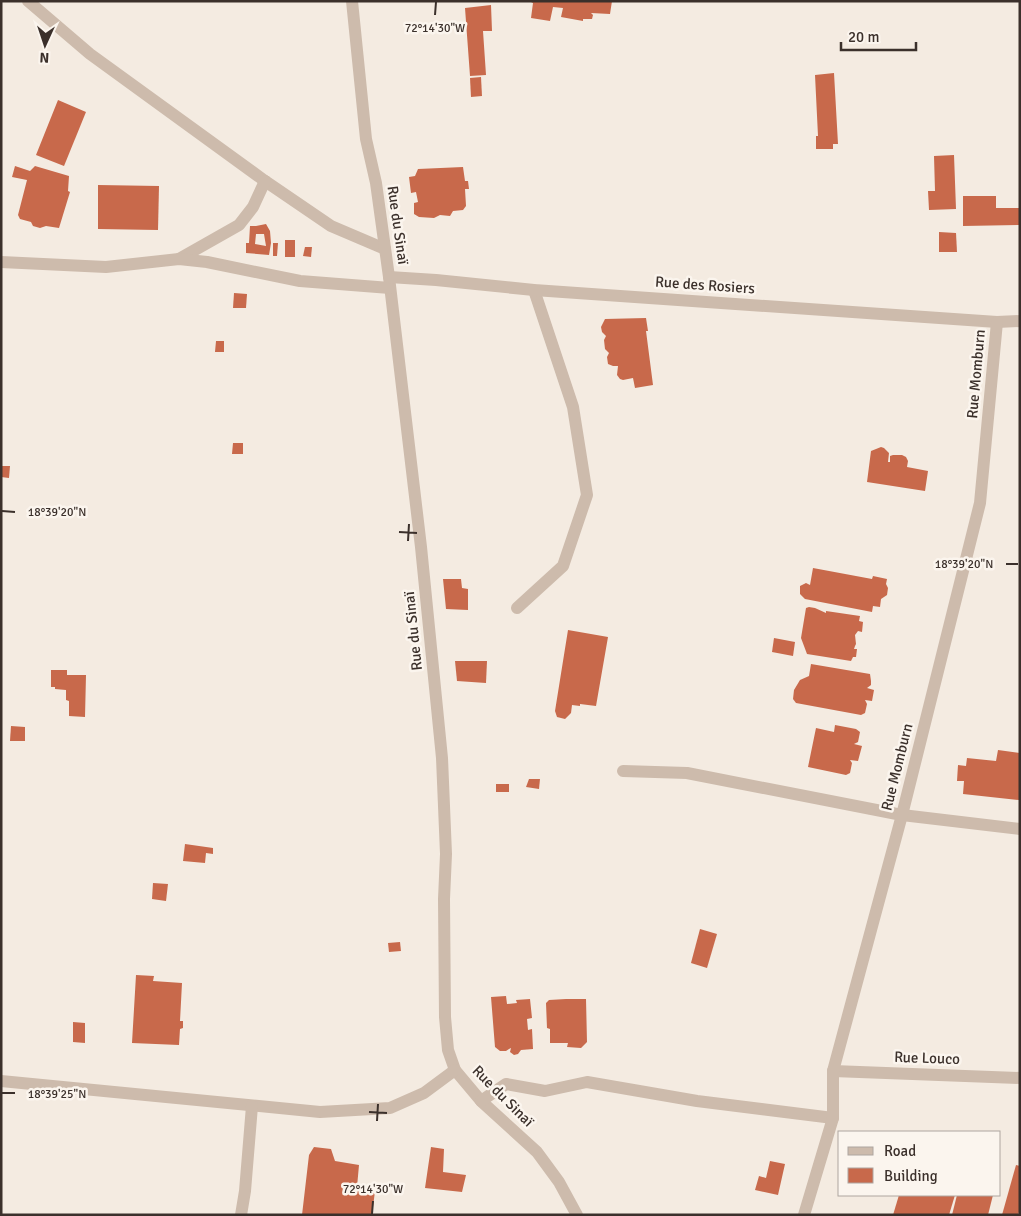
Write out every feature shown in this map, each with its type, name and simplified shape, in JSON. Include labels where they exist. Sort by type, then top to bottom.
[{"type":"street","points":[[28,1],[90,54],[265,181],[331,226],[385,249]]},
{"type":"street","name":"Rue du Sinaï","points":[[352,1],[366,139],[376,183],[385,249],[422,557],[442,758],[446,854],[444,900],[445,1017],[448,1050],[455,1070],[481,1101],[538,1152],[560,1182],[577,1215]]},
{"type":"street","points":[[1,262],[106,267],[179,259],[239,225],[253,207],[265,181]]},
{"type":"street","name":"Rue des Rosiers","points":[[179,259],[207,262],[300,281],[389,283],[436,280],[534,290],[997,322],[1020,322]]},
{"type":"street","points":[[517,608],[563,566],[587,495],[572,407],[534,290]]},
{"type":"street","name":"Rue Momburn","points":[[804,1215],[833,1118],[833,1071],[902,815],[980,503],[997,322]]},
{"type":"street","points":[[623,771],[687,773],[902,815],[1020,828]]},
{"type":"street","points":[[1,1082],[320,1112],[390,1108],[424,1093],[455,1070]]},
{"type":"street","name":"Rue Louco","points":[[833,1071],[1020,1078]]},
{"type":"street","points":[[481,1101],[506,1084],[545,1091],[587,1082],[697,1101],[833,1118]]},
{"type":"street","points":[[241,1215],[252,1106]]},
{"type":"building","points":[[529,1],[612,1],[610,14],[591,13],[593,15],[592,19],[583,19],[583,21],[561,17],[563,8],[553,7],[550,21],[531,18],[533,3]]},
{"type":"building","points":[[491,5],[492,31],[483,31],[486,75],[470,76],[465,8]]},
{"type":"building","points":[[834,73],[838,144],[833,144],[833,149],[816,149],[816,136],[818,136],[815,75]]},
{"type":"building","points":[[481,77],[482,96],[471,97],[470,78]]},
{"type":"building","points":[[58,100],[86,112],[64,166],[36,155]]},
{"type":"building","points":[[954,155],[956,209],[929,210],[928,191],[935,191],[934,156]]},
{"type":"building","points":[[15,166],[30,171],[35,166],[69,176],[68,191],[70,192],[59,228],[46,226],[40,228],[33,226],[31,222],[20,219],[18,215],[27,180],[12,177]]},
{"type":"building","points":[[463,167],[465,181],[468,181],[469,189],[465,189],[466,206],[463,210],[453,211],[450,216],[440,215],[434,218],[419,217],[414,214],[414,203],[418,202],[416,192],[411,193],[409,177],[415,176],[418,169]]},
{"type":"building","points":[[98,185],[159,186],[158,230],[98,229]]},
{"type":"building","points":[[963,196],[996,196],[996,208],[1020,208],[1020,225],[963,226]]},
{"type":"building","points":[[266,224],[270,231],[269,255],[246,253],[246,243],[249,243],[250,226]],"holes":[[[256,234],[264,234],[266,246],[255,244]]]},
{"type":"building","points":[[939,232],[956,233],[957,252],[939,252]]},
{"type":"building","points":[[285,240],[295,240],[295,257],[285,257]]},
{"type":"building","points":[[273,243],[278,243],[277,256],[273,256]]},
{"type":"building","points":[[305,247],[312,247],[311,257],[303,256]]},
{"type":"building","points":[[234,293],[247,294],[246,308],[233,308]]},
{"type":"building","points":[[646,318],[653,385],[635,388],[633,378],[620,379],[617,375],[618,366],[608,364],[607,357],[609,353],[605,349],[604,340],[606,336],[602,332],[601,327],[605,319]]},
{"type":"building","points":[[216,341],[224,341],[224,352],[215,352]]},
{"type":"building","points":[[233,443],[243,443],[243,454],[232,454]]},
{"type":"building","points":[[881,447],[889,453],[888,462],[890,462],[890,456],[902,455],[908,461],[907,467],[928,471],[925,491],[867,482],[871,451]]},
{"type":"building","points":[[1,466],[10,466],[9,478],[1,477]]},
{"type":"building","points":[[813,568],[872,579],[873,576],[887,579],[887,595],[881,599],[880,607],[873,606],[872,612],[805,599],[800,594],[800,586],[806,583],[810,585]]},
{"type":"building","points":[[443,579],[461,579],[462,588],[468,589],[468,610],[446,609]]},
{"type":"building","points":[[809,607],[826,613],[826,611],[860,616],[859,621],[863,622],[862,632],[858,631],[855,635],[856,644],[854,649],[857,649],[856,657],[853,657],[851,661],[807,654],[801,638],[806,608]]},
{"type":"building","points":[[568,630],[608,637],[596,706],[572,705],[571,713],[565,719],[557,717],[555,711]]},
{"type":"building","points":[[774,638],[795,642],[793,656],[772,652]]},
{"type":"building","points":[[455,661],[487,661],[486,683],[457,681]]},
{"type":"building","points":[[811,664],[870,674],[871,685],[867,688],[874,690],[872,701],[865,700],[867,704],[865,713],[861,715],[796,703],[793,699],[794,690],[800,680],[809,676]]},
{"type":"building","points":[[51,670],[67,670],[67,675],[86,675],[85,717],[69,716],[69,701],[66,700],[66,690],[51,687]]},
{"type":"building","points":[[835,725],[856,729],[860,732],[858,742],[854,744],[862,746],[858,761],[850,760],[852,763],[850,773],[846,775],[808,767],[816,728],[834,732]]},
{"type":"building","points":[[11,726],[25,727],[25,741],[10,741]]},
{"type":"building","points":[[998,750],[1020,753],[1019,800],[963,794],[964,781],[957,781],[958,765],[966,766],[967,758],[996,761]]},
{"type":"building","points":[[529,779],[540,779],[539,789],[526,787]]},
{"type":"building","points":[[496,784],[509,784],[509,792],[496,792]]},
{"type":"building","points":[[185,844],[213,848],[213,854],[206,853],[205,863],[183,861]]},
{"type":"building","points":[[153,883],[168,884],[166,901],[152,899]]},
{"type":"building","points":[[700,929],[717,934],[707,968],[691,963]]},
{"type":"building","points":[[400,942],[401,951],[389,952],[388,943]]},
{"type":"building","points":[[136,975],[154,976],[153,981],[182,983],[180,1021],[183,1021],[183,1028],[180,1029],[179,1045],[132,1043]]},
{"type":"building","points":[[506,996],[507,1004],[517,1003],[516,1000],[530,999],[532,1018],[527,1019],[528,1030],[532,1029],[533,1049],[521,1050],[518,1054],[514,1055],[510,1052],[511,1048],[506,1051],[500,1051],[495,1047],[491,997]]},
{"type":"building","points":[[586,999],[587,1042],[581,1048],[567,1047],[568,1043],[550,1043],[546,1003],[549,1000]]},
{"type":"building","points":[[73,1022],[85,1023],[85,1043],[73,1042]]},
{"type":"building","points":[[314,1147],[331,1149],[335,1161],[359,1165],[357,1187],[375,1191],[372,1215],[302,1215],[309,1155]]},
{"type":"building","points":[[431,1147],[444,1149],[443,1172],[466,1175],[462,1192],[425,1188]]},
{"type":"building","points":[[770,1161],[785,1164],[778,1195],[755,1190],[759,1176],[766,1178]]},
{"type":"building","points":[[1016,1165],[1020,1166],[1020,1209],[1018,1215],[1002,1215]]},
{"type":"building","points":[[899,1196],[955,1196],[949,1215],[893,1215]]},
{"type":"building","points":[[957,1196],[993,1196],[988,1215],[952,1215]]}]
